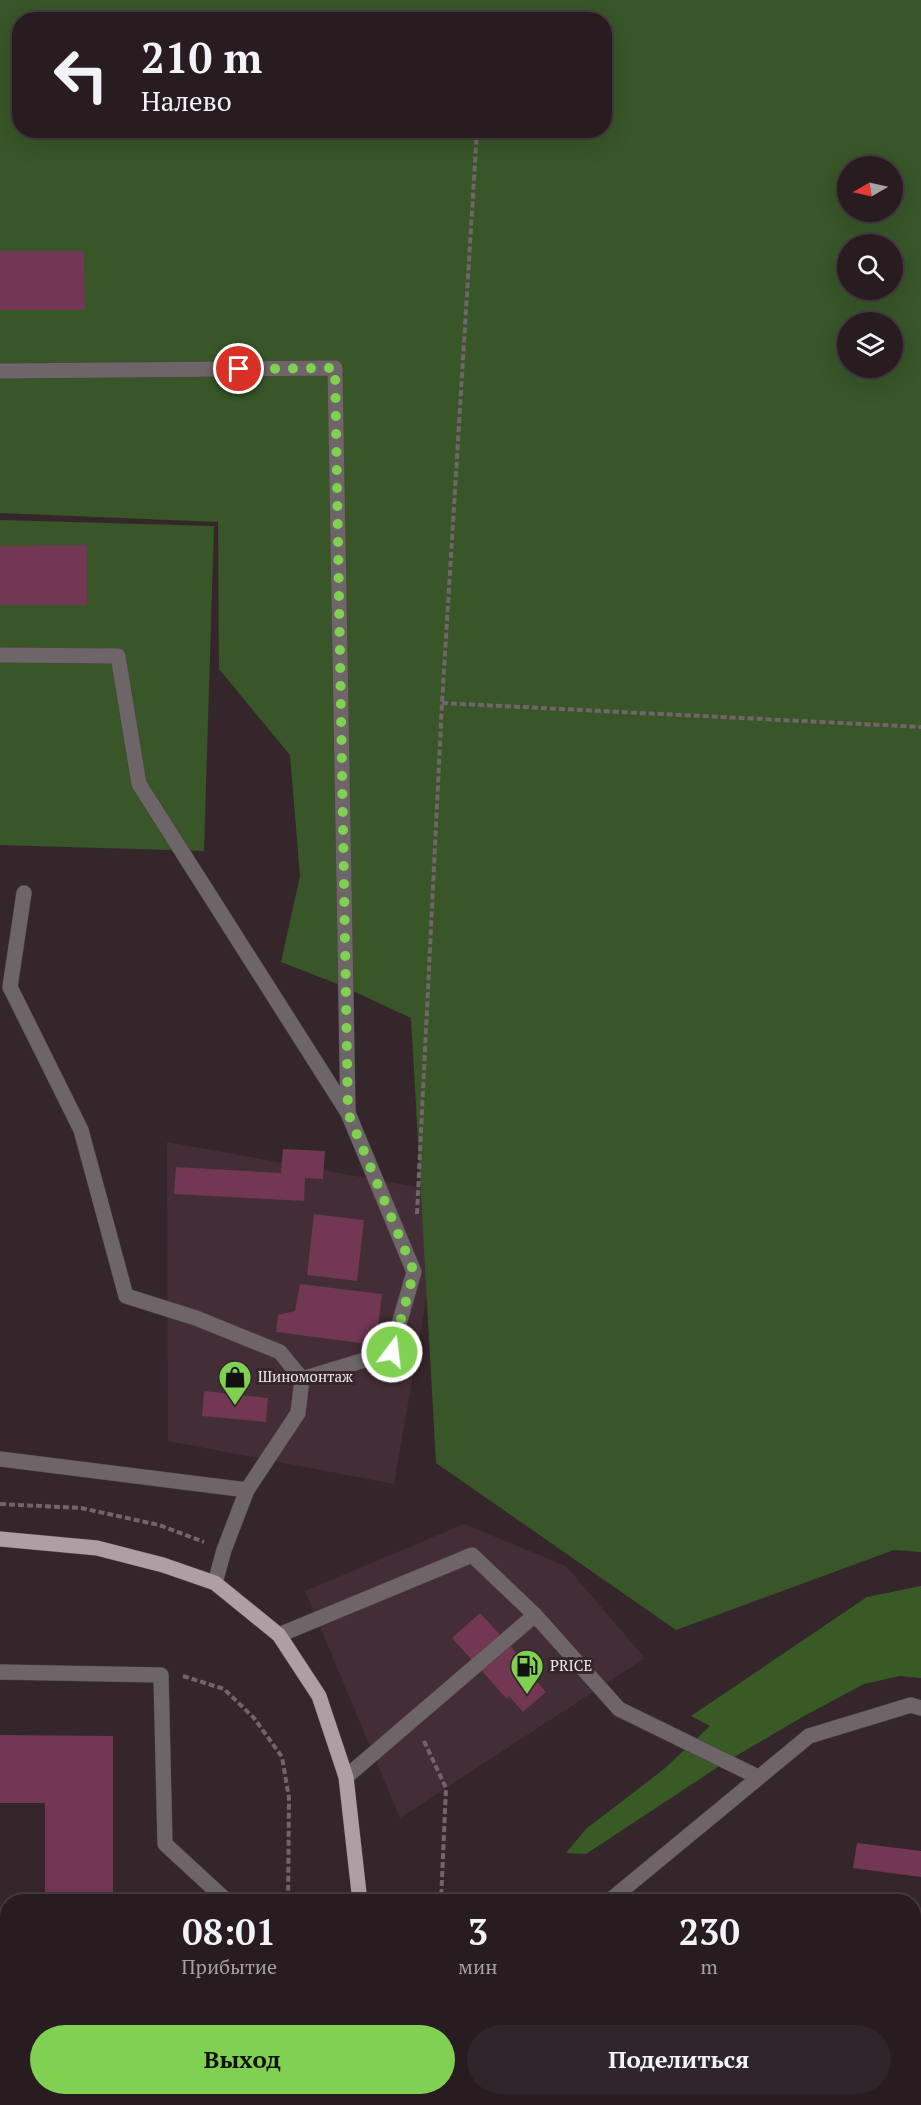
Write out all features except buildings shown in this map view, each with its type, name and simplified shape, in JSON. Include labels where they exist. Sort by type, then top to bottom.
[{"type":"main road","points":[[0,1539],[98,1548],[163,1565],[215,1583],[279,1635],[319,1696],[346,1777],[359,1894]]},
{"type":"lane","points":[[0,371],[335,368],[348,1113]]},
{"type":"lane","points":[[0,655],[118,656],[139,784],[348,1113],[414,1272],[392,1352],[302,1379]]},
{"type":"lane","points":[[24,893],[10,987],[81,1130],[126,1296],[196,1318],[280,1352],[302,1379],[298,1413],[247,1490],[224,1550],[215,1583]]},
{"type":"lane","points":[[0,1459],[247,1490]]},
{"type":"lane","points":[[279,1635],[472,1555],[535,1615],[619,1709],[759,1777]]},
{"type":"lane","points":[[346,1777],[535,1615]]},
{"type":"lane","points":[[0,1672],[161,1675],[165,1844],[219,1894]]},
{"type":"lane","points":[[618,1894],[809,1736],[911,1705],[921,1708]]},
{"type":"path","points":[[416,1224],[442,703],[477,138]]},
{"type":"path","points":[[442,703],[921,727]]},
{"type":"path","points":[[0,1504],[81,1508],[159,1525],[224,1550]]},
{"type":"path","points":[[161,1675],[186,1676],[224,1689],[254,1718],[282,1757],[289,1798],[288,1894]]},
{"type":"path","points":[[414,1718],[446,1788],[441,1894]]},
{"type":"shaded area","points":[[167,1142],[445,1192],[394,1484],[168,1441]]},
{"type":"shaded area","points":[[464,1524],[566,1566],[645,1658],[400,1818],[305,1591]]},
{"type":"green space","points":[[0,0],[921,0],[921,1552],[894,1550],[676,1630],[436,1463],[411,1018],[340,985],[281,962],[300,876],[290,755],[219,669],[218,522],[0,513]]},
{"type":"green space","points":[[0,520],[214,526],[204,851],[0,845]]},
{"type":"green space","points":[[921,1586],[921,1678],[900,1676],[864,1684],[724,1763],[586,1854],[566,1853],[586,1829],[664,1769],[710,1726],[691,1716],[867,1597]]},
{"type":"place","name":"Шиномонтаж","points":[[235,1406]]},
{"type":"place","name":"PRICE","points":[[527,1695]]},
{"type":"route","points":[[239,369],[335,368],[348,1113],[414,1272],[392,1352]]}]
